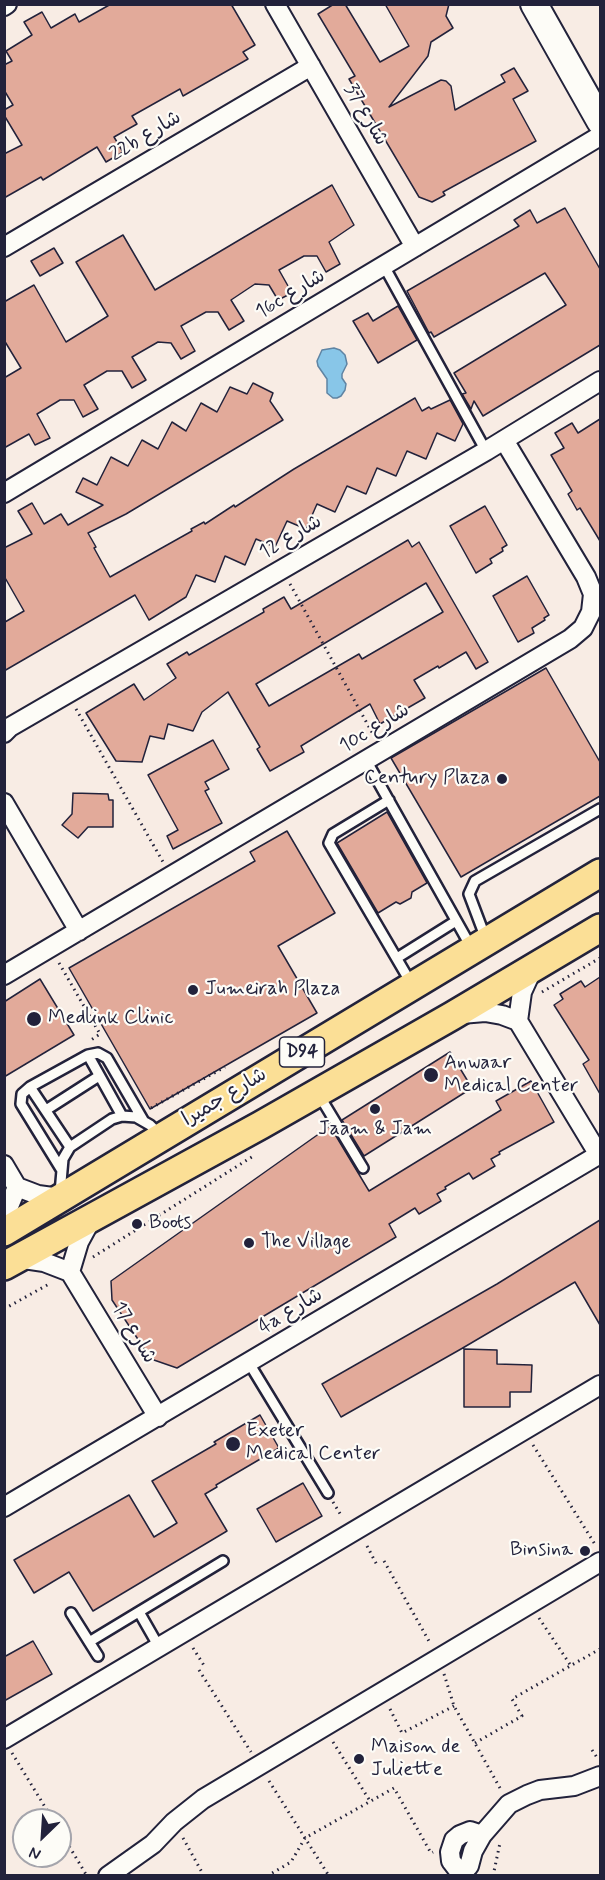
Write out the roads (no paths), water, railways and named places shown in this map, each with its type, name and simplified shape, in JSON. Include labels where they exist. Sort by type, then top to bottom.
[{"type":"main road","name":"شارع جميرا","points":[[4,1232],[60,1198],[153,1129],[412,985],[600,873]]},
{"type":"main road","name":"شارع جميرا","points":[[11,1262],[317,1093],[600,928]]},
{"type":"street","name":"شارع 37","points":[[275,4],[415,247]]},
{"type":"street","points":[[534,4],[600,121]]},
{"type":"street","name":"22b شارع","points":[[4,247],[311,66]]},
{"type":"street","name":"16c شارع","points":[[4,493],[600,136]]},
{"type":"street","name":"شارع 12","points":[[4,733],[486,451],[600,381]]},
{"type":"street","name":"10c شارع","points":[[4,975],[383,751],[570,639],[584,628],[591,612],[593,594],[586,577],[504,440]]},
{"type":"street","points":[[4,804],[79,932]]},
{"type":"street","points":[[518,1021],[522,992],[534,967]]},
{"type":"street","points":[[452,1016],[468,1012],[485,1012],[518,1021],[600,1155]]},
{"type":"street","name":"4a شارع","points":[[7,1501],[158,1417],[600,1155]]},
{"type":"street","points":[[4,1165],[17,1187],[38,1195],[60,1198]]},
{"type":"street","points":[[4,1218],[17,1187]]},
{"type":"street","points":[[11,1262],[44,1262],[70,1272],[79,1242],[93,1216]]},
{"type":"street","name":"شارع 17","points":[[70,1272],[158,1417]]},
{"type":"street","points":[[8,1745],[159,1647],[600,1385]]},
{"type":"street","points":[[108,1875],[153,1844],[174,1822],[203,1799],[600,1562]]},
{"type":"street","points":[[482,1835],[470,1831],[454,1840],[450,1852],[451,1861],[460,1875],[469,1866],[473,1851],[482,1835],[509,1804],[540,1790],[574,1786],[600,1776]]},
{"type":"lane","points":[[384,266],[486,451]]},
{"type":"lane","points":[[366,760],[456,921],[480,945]]},
{"type":"lane","points":[[389,800],[333,834],[329,843],[412,985]]},
{"type":"lane","points":[[480,945],[470,894],[475,881],[600,808]]},
{"type":"lane","points":[[397,958],[456,921]]},
{"type":"lane","points":[[61,1169],[21,1104],[22,1094],[30,1087],[88,1055],[98,1053],[106,1058],[153,1129]]},
{"type":"lane","points":[[88,1055],[122,1116]]},
{"type":"lane","points":[[46,1110],[99,1076]]},
{"type":"lane","points":[[30,1087],[70,1147]]},
{"type":"lane","points":[[317,1093],[363,1168]]},
{"type":"lane","points":[[60,1198],[61,1169],[63,1159],[70,1147],[112,1119],[122,1116],[136,1117],[153,1129]]},
{"type":"lane","points":[[249,1363],[328,1493]]},
{"type":"lane","points":[[89,1642],[223,1561]]},
{"type":"lane","points":[[139,1612],[159,1647]]},
{"type":"lane","points":[[71,1613],[98,1656]]},
{"type":"water","points":[[334,348],[345,355],[347,364],[342,374],[346,384],[345,390],[337,398],[327,393],[327,379],[317,361],[322,350]]},
{"type":"place","name":"Century Plaza","points":[[502,779]]},
{"type":"place","name":"Jumeirah Plaza","points":[[193,990]]},
{"type":"place","name":"Medlink Clinic","points":[[34,1019]]},
{"type":"place","name":"Anwaar Medical Center","points":[[431,1075]]},
{"type":"place","name":"Jaam & Jam","points":[[375,1109]]},
{"type":"place","name":"Boots","points":[[137,1224]]},
{"type":"place","name":"The Village","points":[[249,1243]]},
{"type":"place","name":"Exeter Medical Center","points":[[233,1444]]},
{"type":"place","name":"Binsina","points":[[585,1551]]},
{"type":"place","name":"Maison de Juliette","points":[[359,1759]]}]
